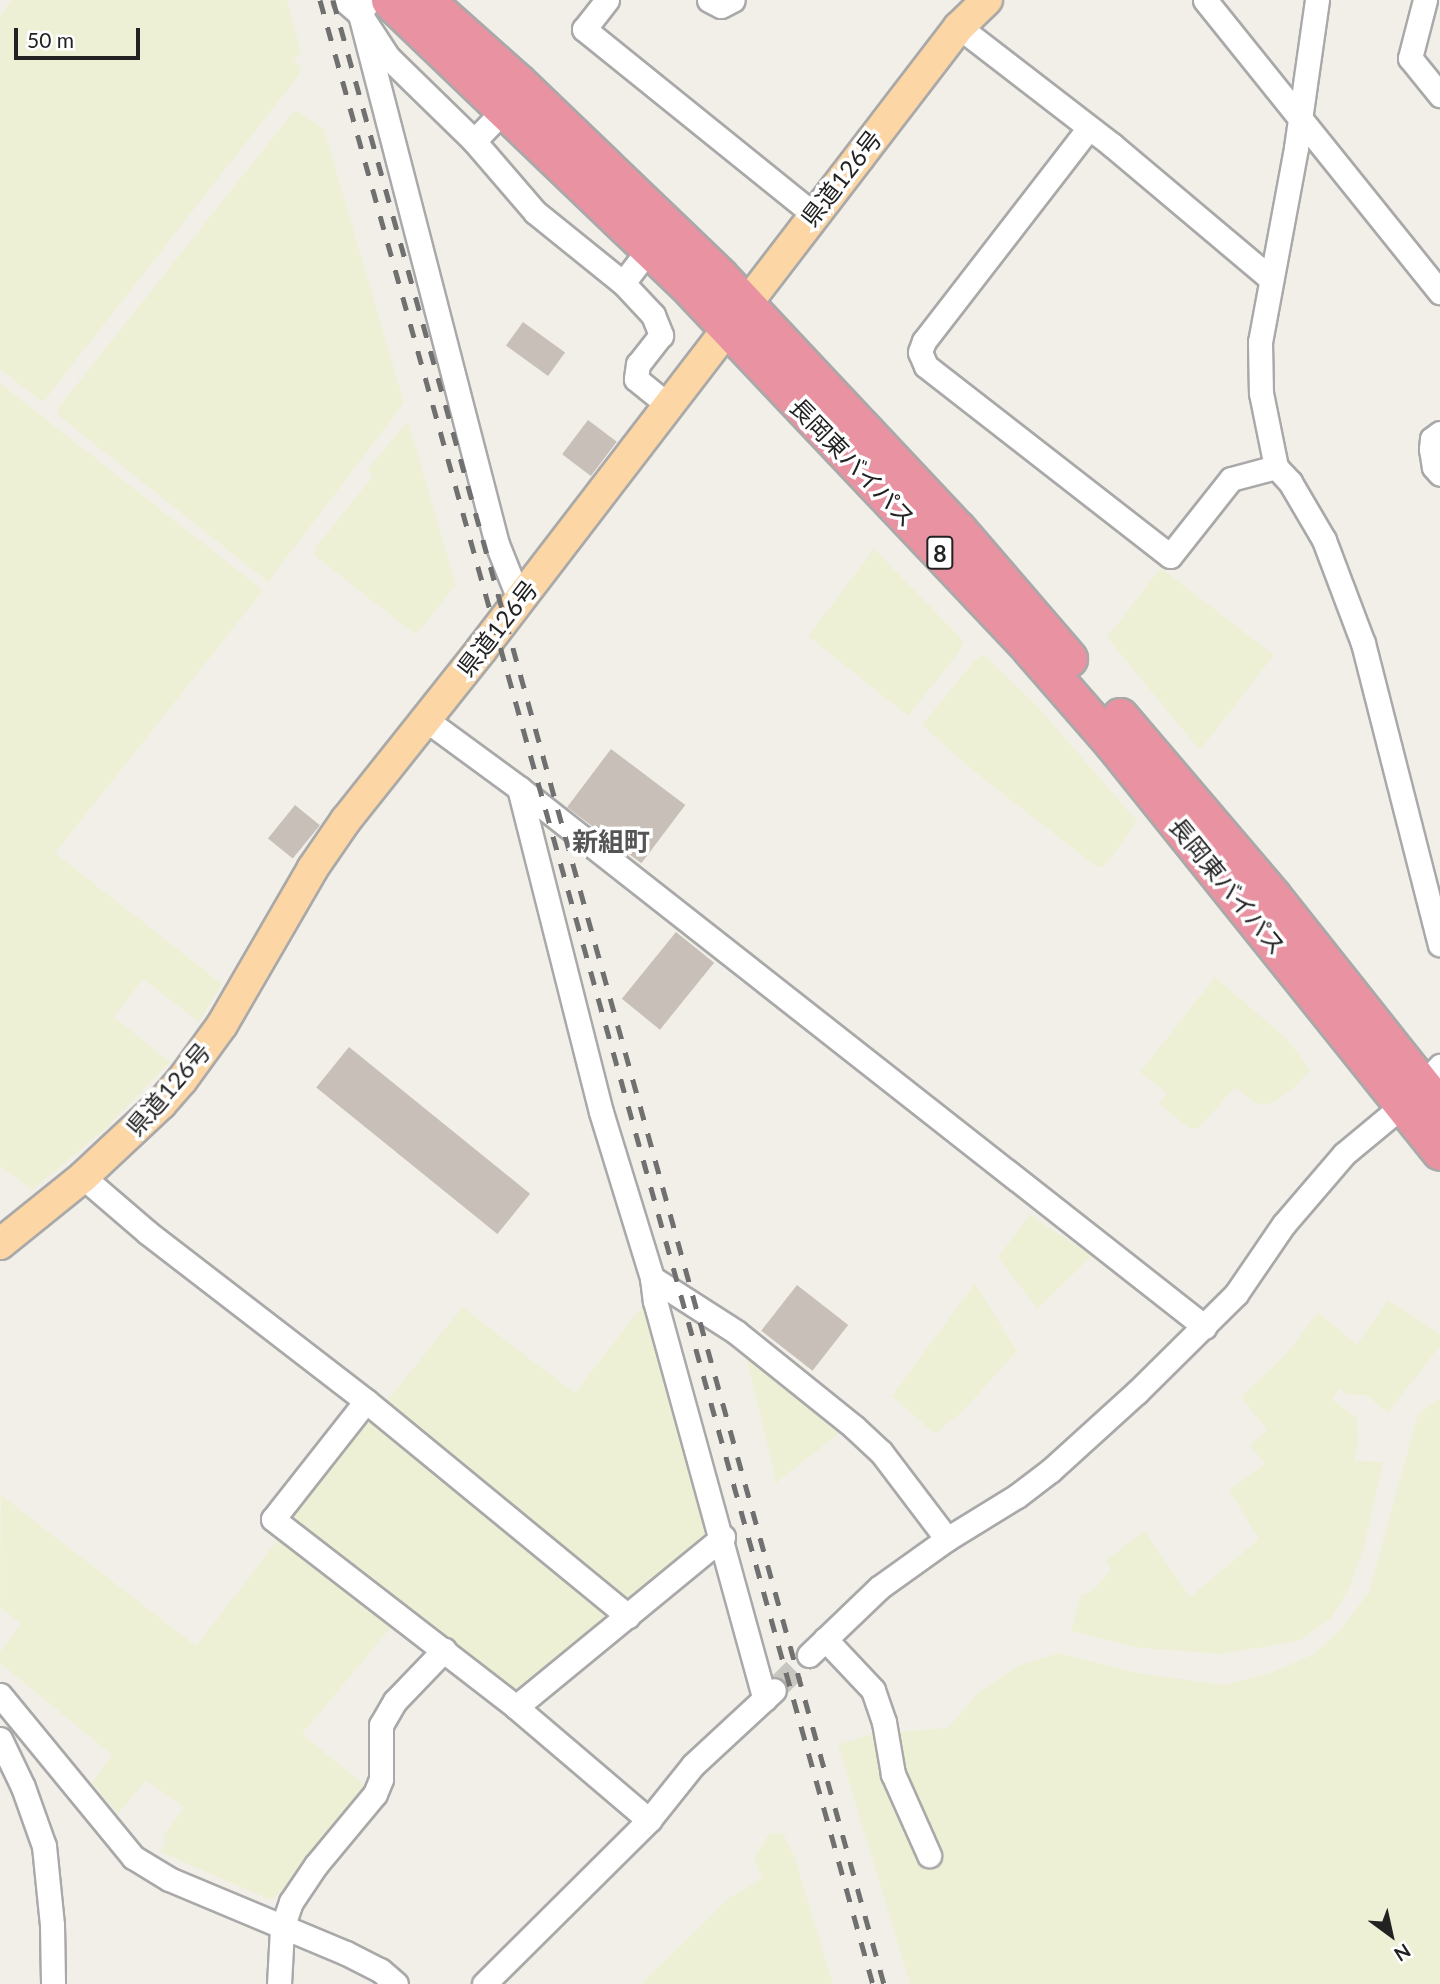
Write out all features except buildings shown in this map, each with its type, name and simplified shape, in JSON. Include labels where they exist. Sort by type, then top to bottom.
[{"type":"highway","name":"長岡東バイパス","points":[[426,0],[528,92],[735,316],[957,528],[1209,818],[1426,1091],[1440,1152]]},
{"type":"highway","name":"長岡東バイパス","points":[[366,4],[505,110],[692,291],[735,316]]},
{"type":"main road","name":"県道126号","points":[[0,1244],[83,1177],[161,1104],[199,1057],[313,869],[346,820],[959,27],[987,0]]},
{"type":"street","points":[[607,0],[584,29],[813,214]]},
{"type":"street","points":[[709,0],[721,5],[733,0]]},
{"type":"street","points":[[1205,0],[1440,292]]},
{"type":"street","points":[[1317,0],[1308,76],[1298,117],[1296,148],[1260,342],[1259,371],[1276,467],[1290,482],[1324,540],[1363,643],[1440,943]]},
{"type":"street","points":[[1425,0],[1410,58],[1440,95]]},
{"type":"street","points":[[366,4],[388,57],[474,141],[535,212],[623,283],[653,315],[661,335],[638,364],[636,379],[668,405]]},
{"type":"street","points":[[366,4],[497,544],[519,599]]},
{"type":"street","points":[[959,27],[1112,145],[1271,279]]},
{"type":"street","points":[[474,141],[505,110]]},
{"type":"street","points":[[1088,129],[924,341],[920,352],[926,366],[1170,556],[1231,479],[1276,467]]},
{"type":"street","points":[[623,283],[649,249]]},
{"type":"street","points":[[1440,433],[1432,439],[1431,449],[1434,467],[1440,474]]},
{"type":"street","points":[[425,719],[520,788],[1205,1327]]},
{"type":"street","points":[[484,1984],[649,1820],[693,1765],[772,1693],[723,1537],[655,1301],[652,1278],[601,1112],[520,788]]},
{"type":"street","points":[[929,1855],[893,1774],[884,1722],[873,1690],[817,1647],[880,1587],[947,1539],[1017,1496],[1051,1470],[1205,1327],[1236,1294],[1284,1224],[1344,1154],[1426,1091]]},
{"type":"street","points":[[83,1177],[148,1233],[366,1401],[628,1616]]},
{"type":"street","points":[[652,1278],[736,1332],[854,1427],[881,1452],[947,1539]]},
{"type":"street","points":[[366,1401],[273,1519],[516,1707],[649,1820]]},
{"type":"street","points":[[516,1707],[723,1537]]},
{"type":"street","points":[[279,1984],[282,1928],[291,1902],[316,1864],[375,1794],[381,1779],[381,1725],[395,1701],[444,1650]]},
{"type":"street","points":[[0,1695],[133,1857],[169,1879],[345,1953],[380,1970],[396,1984]]},
{"type":"street","points":[[0,1739],[23,1787],[44,1846],[52,1925],[53,1984]]},
{"type":"green space","points":[[12,0],[287,0],[301,52],[294,61],[301,68],[299,75],[44,401],[0,369],[0,16]]},
{"type":"green space","points":[[295,110],[324,129],[404,403],[268,582],[58,415],[58,408]]},
{"type":"green space","points":[[0,383],[262,592],[55,853],[222,984],[199,1022],[143,979],[114,1017],[170,1062],[105,1129],[32,1190],[0,1166]]},
{"type":"green space","points":[[408,421],[456,585],[416,635],[314,555],[317,546],[372,477],[368,469]]},
{"type":"green space","points":[[874,549],[964,641],[958,654],[908,716],[808,636]]},
{"type":"green space","points":[[1161,568],[1274,655],[1201,749],[1107,637]]},
{"type":"green space","points":[[984,655],[1038,707],[1137,821],[1106,865],[1098,868],[971,769],[922,725],[974,661]]},
{"type":"green space","points":[[1215,977],[1287,1039],[1310,1070],[1294,1088],[1268,1105],[1256,1103],[1235,1087],[1198,1129],[1189,1128],[1159,1104],[1167,1093],[1140,1072]]},
{"type":"green space","points":[[1030,1215],[1092,1256],[1037,1309],[998,1257]]},
{"type":"green space","points":[[975,1283],[1017,1351],[964,1410],[935,1434],[892,1396]]},
{"type":"green space","points":[[1388,1300],[1440,1334],[1440,1346],[1388,1413],[1366,1395],[1348,1395],[1339,1389],[1332,1399],[1357,1418],[1358,1444],[1354,1460],[1383,1462],[1364,1547],[1350,1587],[1331,1618],[1299,1641],[1220,1654],[1140,1648],[1071,1631],[1081,1595],[1093,1590],[1111,1570],[1106,1560],[1144,1531],[1190,1597],[1259,1539],[1229,1490],[1265,1464],[1250,1445],[1267,1430],[1241,1397],[1286,1354],[1318,1312],[1357,1345]]},
{"type":"green space","points":[[646,1301],[714,1535],[522,1688],[509,1689],[289,1521],[288,1512],[364,1416],[371,1421],[462,1307],[575,1393]]},
{"type":"green space","points":[[744,1350],[843,1430],[775,1484],[774,1472]]},
{"type":"green space","points":[[1440,1398],[1440,1984],[910,1984],[838,1745],[872,1734],[948,1728],[978,1693],[1017,1666],[1059,1653],[1138,1673],[1225,1685],[1272,1672],[1314,1654],[1341,1629],[1369,1592],[1418,1414]]},
{"type":"green space","points":[[1,1495],[196,1646],[280,1537],[393,1625],[302,1734],[366,1786],[279,1894],[270,1900],[161,1852],[166,1841],[163,1837],[184,1808],[146,1780],[118,1814],[92,1783],[112,1755],[0,1663],[0,1652],[21,1624],[0,1607]]},
{"type":"green space","points":[[783,1833],[795,1858],[833,1984],[641,1984],[730,1897],[762,1879],[754,1858],[769,1834]]},
{"type":"tunnel","points":[[778,1686],[809,1655]]},
{"type":"railway","points":[[320,0],[873,1984]]},
{"type":"railway","points":[[333,0],[884,1984]]},
{"type":"district","name":"新組町","points":[[611,842]]}]
